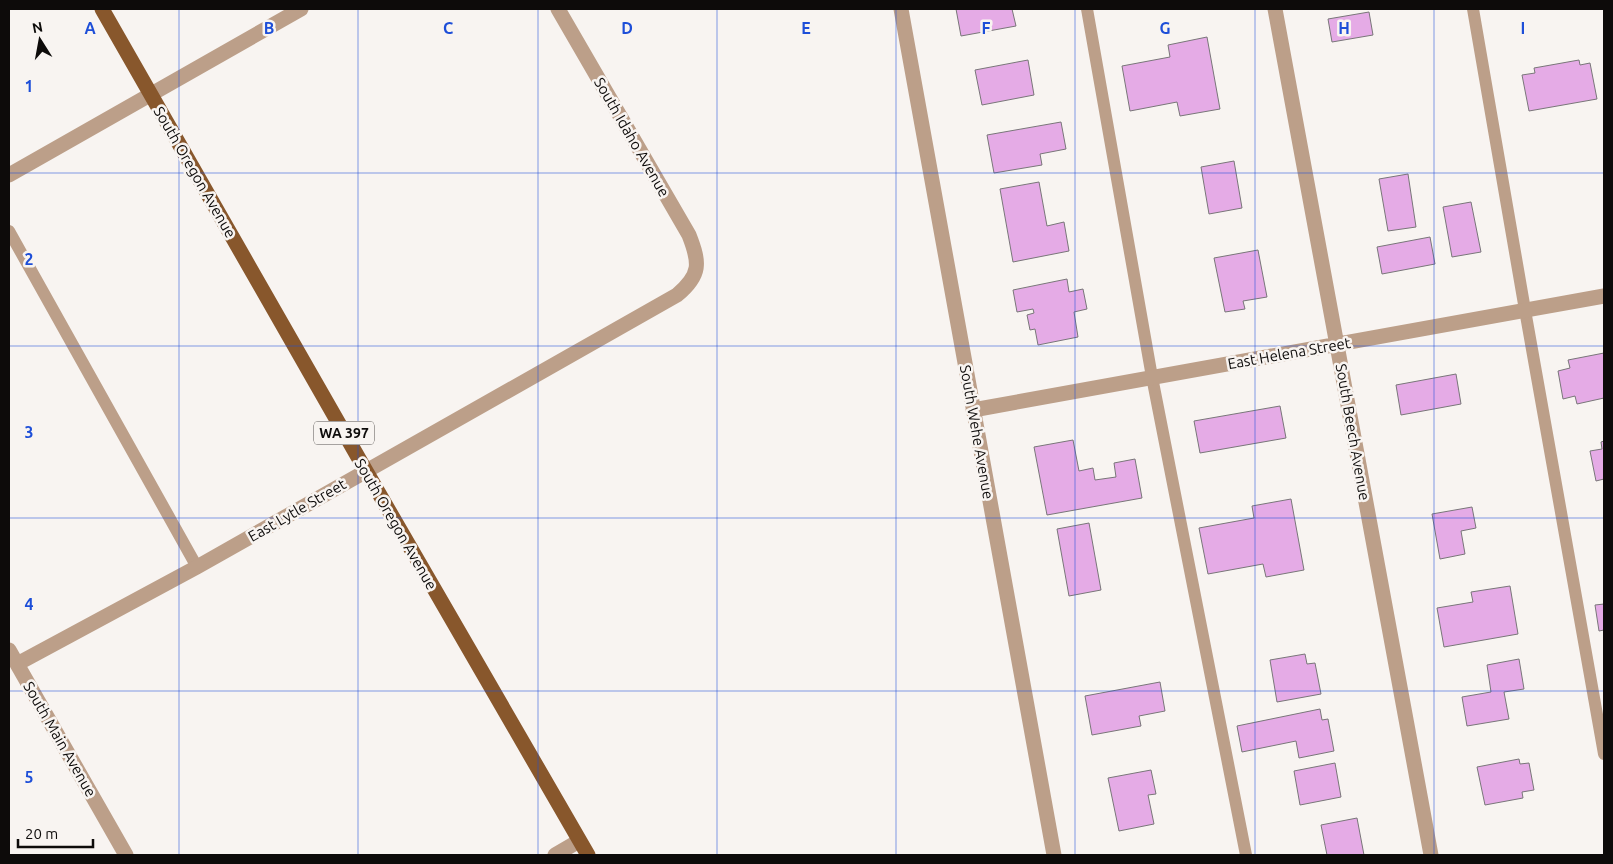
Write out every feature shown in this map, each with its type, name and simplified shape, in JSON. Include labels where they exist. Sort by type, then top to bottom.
[{"type":"main road","name":"South Oregon Avenue","points":[[102,9],[588,855]]},
{"type":"street","points":[[9,175],[301,9]]},
{"type":"street","name":"South Idaho Avenue","points":[[558,9],[689,235],[696,252],[697,269]]},
{"type":"street","name":"South Wehe Avenue","points":[[901,9],[1054,855]]},
{"type":"street","name":"South Beech Avenue","points":[[1275,9],[1430,855]]},
{"type":"street","name":"East Lytle Street","points":[[17,664],[197,567],[677,295],[690,284],[697,269]]},
{"type":"street","name":"East Helena Street","points":[[974,410],[1604,296]]},
{"type":"street","name":"South Main Avenue","points":[[9,650],[126,855]]},
{"type":"street","points":[[555,855],[580,841]]},
{"type":"lane","points":[[1087,9],[1152,378],[1246,855]]},
{"type":"lane","points":[[1473,9],[1604,754]]},
{"type":"lane","points":[[9,231],[197,567]]},
{"type":"building","points":[[956,9],[1012,9],[1016,26],[961,36]]},
{"type":"building","points":[[1369,12],[1373,35],[1332,42],[1328,19]]},
{"type":"building","points":[[1207,37],[1220,109],[1180,116],[1177,102],[1130,111],[1122,66],[1170,57],[1168,45]]},
{"type":"building","points":[[1028,60],[1034,95],[982,105],[975,70]]},
{"type":"building","points":[[1579,60],[1580,65],[1590,63],[1597,99],[1529,111],[1522,75],[1535,73],[1534,68]]},
{"type":"building","points":[[1061,122],[1066,149],[1040,154],[1042,165],[994,173],[987,135]]},
{"type":"building","points":[[1234,161],[1242,208],[1209,214],[1201,167]]},
{"type":"building","points":[[1408,174],[1416,227],[1388,231],[1379,179]]},
{"type":"building","points":[[1039,182],[1047,226],[1064,222],[1069,251],[1013,262],[1000,189]]},
{"type":"building","points":[[1471,202],[1481,252],[1452,257],[1443,207]]},
{"type":"building","points":[[1430,237],[1435,264],[1382,274],[1377,247]]},
{"type":"building","points":[[1258,250],[1267,297],[1243,301],[1245,309],[1225,312],[1214,258]]},
{"type":"building","points":[[1067,279],[1069,292],[1083,289],[1087,309],[1074,312],[1078,337],[1038,345],[1035,329],[1030,330],[1027,315],[1034,313],[1033,309],[1017,312],[1013,290]]},
{"type":"building","points":[[1604,353],[1604,398],[1577,404],[1575,396],[1563,399],[1558,371],[1570,368],[1568,360]]},
{"type":"building","points":[[1456,374],[1461,404],[1401,415],[1396,385]]},
{"type":"building","points":[[1280,406],[1286,438],[1200,453],[1194,421]]},
{"type":"building","points":[[1073,440],[1079,471],[1093,468],[1095,480],[1116,477],[1114,463],[1135,459],[1142,498],[1047,515],[1034,447]]},
{"type":"building","points":[[1604,441],[1604,479],[1596,481],[1590,451],[1602,449],[1601,442]]},
{"type":"building","points":[[1291,499],[1304,570],[1266,577],[1263,564],[1208,574],[1199,528],[1254,518],[1252,506]]},
{"type":"building","points":[[1472,507],[1476,528],[1461,531],[1465,554],[1440,559],[1432,514]]},
{"type":"building","points":[[1089,523],[1101,590],[1069,596],[1057,529]]},
{"type":"building","points":[[1510,586],[1518,634],[1444,647],[1437,608],[1473,602],[1471,592]]},
{"type":"building","points":[[1604,604],[1604,630],[1599,631],[1595,605]]},
{"type":"building","points":[[1305,654],[1307,664],[1315,663],[1321,694],[1277,702],[1270,660]]},
{"type":"building","points":[[1519,659],[1524,689],[1504,692],[1509,719],[1467,726],[1462,697],[1491,692],[1487,665]]},
{"type":"building","points":[[1160,682],[1165,711],[1139,716],[1141,726],[1092,735],[1085,696]]},
{"type":"building","points":[[1320,709],[1322,720],[1328,719],[1334,751],[1299,758],[1296,741],[1242,752],[1237,726]]},
{"type":"building","points":[[1519,759],[1520,764],[1529,763],[1534,790],[1522,792],[1523,798],[1485,805],[1477,767]]},
{"type":"building","points":[[1335,763],[1341,797],[1300,805],[1294,771]]},
{"type":"building","points":[[1151,770],[1156,794],[1148,795],[1154,824],[1119,831],[1108,778]]},
{"type":"building","points":[[1357,818],[1364,855],[1327,855],[1321,825]]}]
